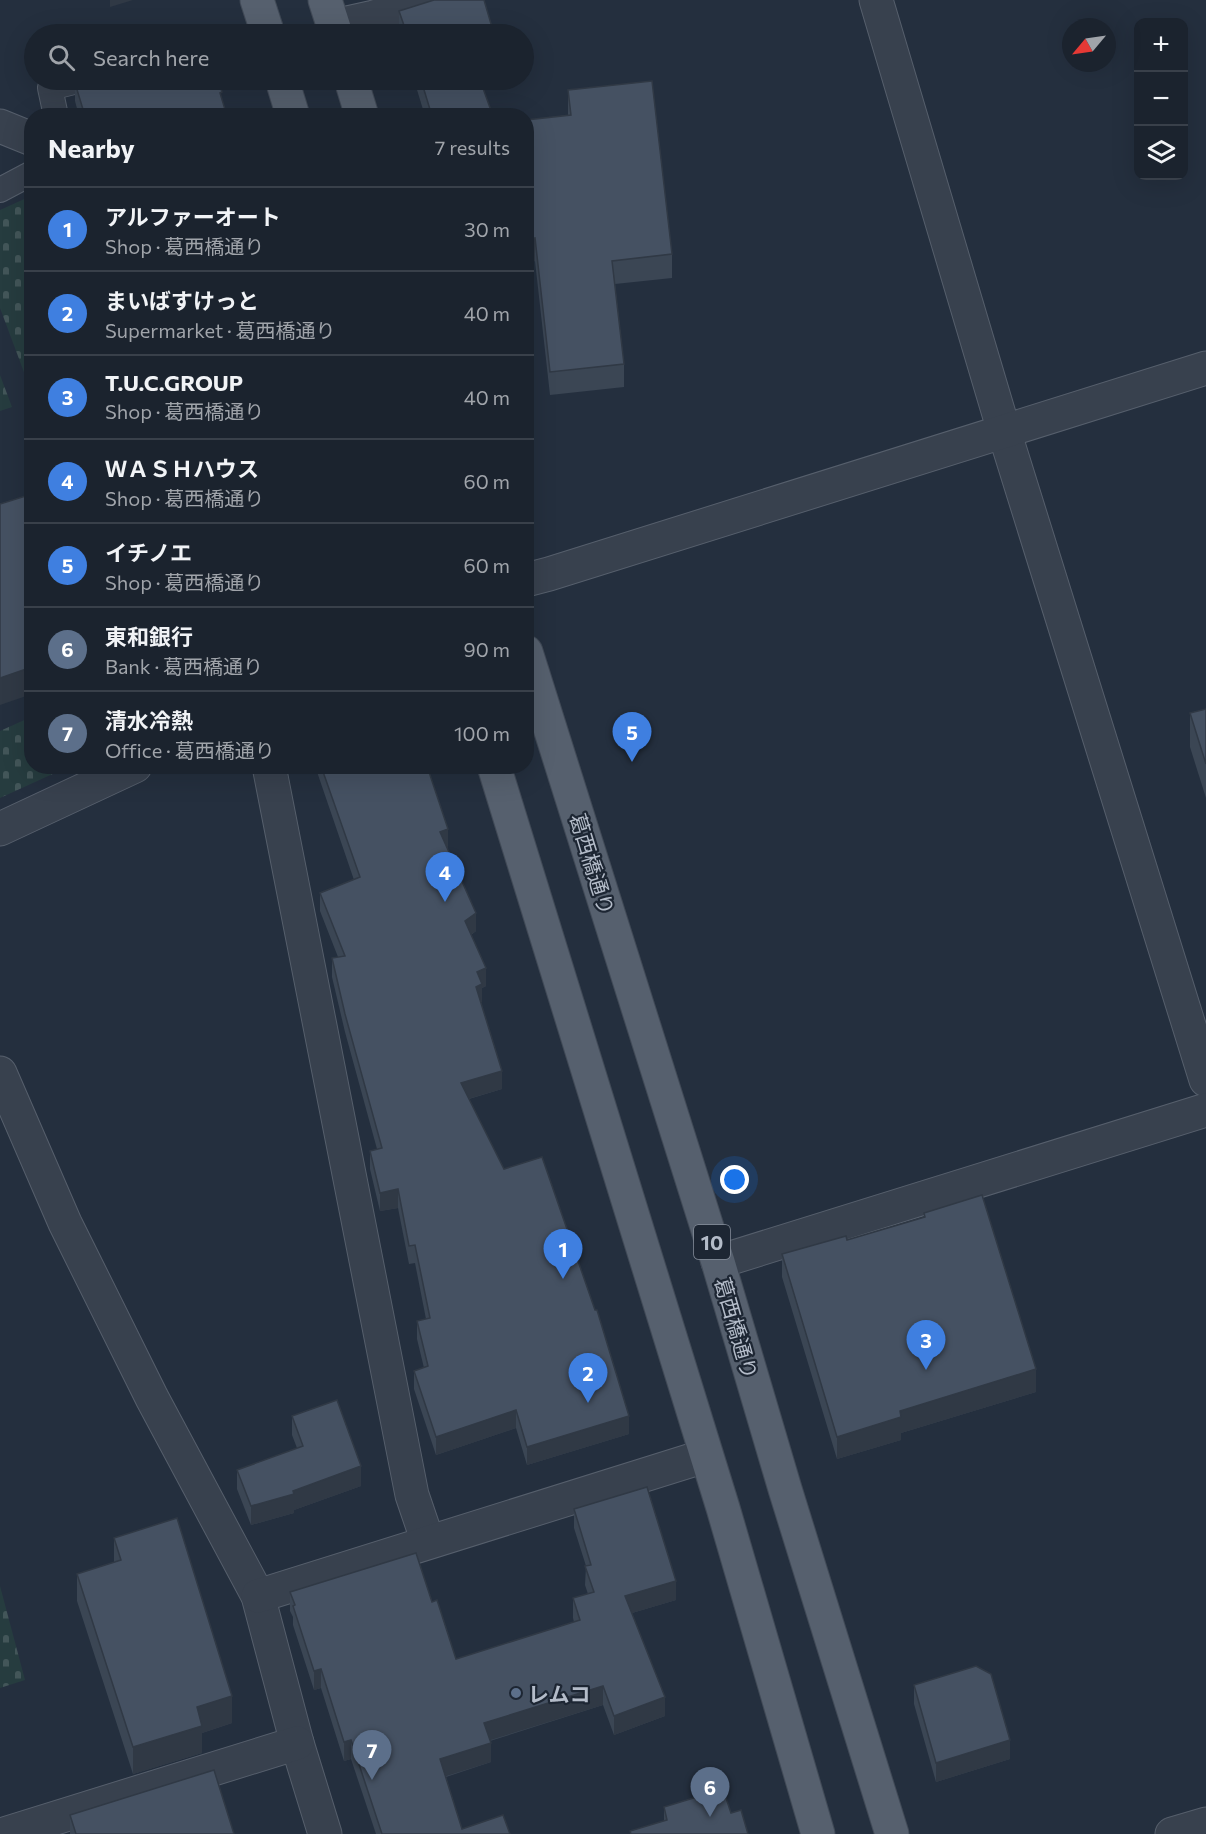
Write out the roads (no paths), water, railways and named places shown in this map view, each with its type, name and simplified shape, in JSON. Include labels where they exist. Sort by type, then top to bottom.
[{"type":"main road","points":[[285,90],[291,108]]},
{"type":"main road","points":[[354,90],[360,108]]},
{"type":"main road","name":"葛西橋通り","points":[[534,677],[718,1262],[784,1489],[892,1834]]},
{"type":"main road","points":[[496,774],[705,1456],[723,1508],[818,1834]]},
{"type":"street","points":[[332,20],[374,17],[428,0]]},
{"type":"street","points":[[876,0],[1004,431],[1206,1080]]},
{"type":"street","points":[[0,126],[24,136]]},
{"type":"street","points":[[534,578],[1206,368]]},
{"type":"street","points":[[0,829],[118,774]]},
{"type":"street","points":[[271,774],[412,1495],[428,1542]]},
{"type":"street","points":[[0,1073],[75,1244],[152,1398],[258,1596],[297,1743],[325,1834]]},
{"type":"street","points":[[718,1262],[1206,1110]]},
{"type":"street","points":[[258,1596],[705,1456]]},
{"type":"street","points":[[4,1834],[297,1743]]},
{"type":"street","points":[[1173,1834],[1206,1824]]},
{"type":"lane","points":[[50,90],[54,108]]},
{"type":"lane","points":[[0,190],[24,177]]},
{"type":"place","name":"イチノエ","points":[[632,762]]},
{"type":"place","name":"ＷＡＳＨハウス","points":[[445,902]]},
{"type":"place","name":"アルファーオート","points":[[563,1279]]},
{"type":"place","name":"T.U.C.GROUP","points":[[926,1370]]},
{"type":"place","name":"まいばすけっと","points":[[588,1403]]},
{"type":"place","name":"レムコ","points":[[516,1693]]},
{"type":"place","name":"清水冷熱","points":[[372,1780]]},
{"type":"place","name":"東和銀行","points":[[710,1817]]}]
